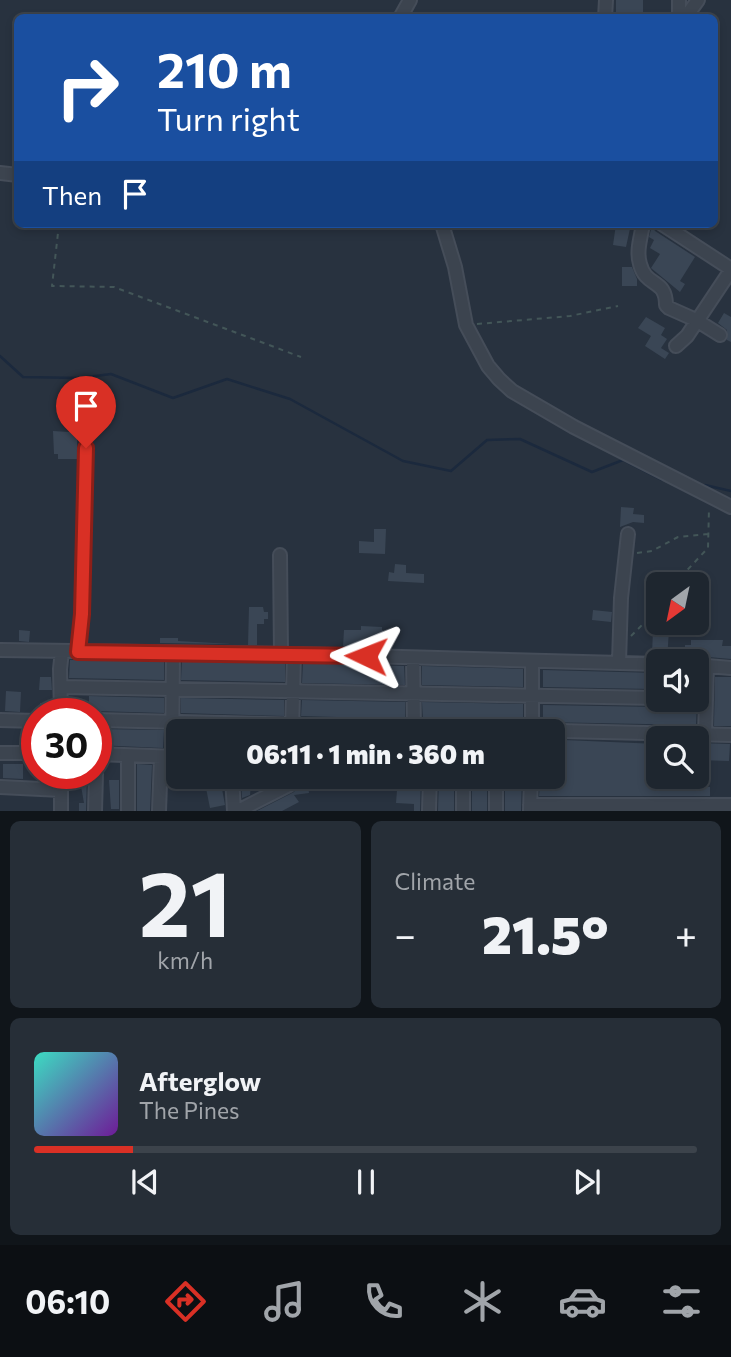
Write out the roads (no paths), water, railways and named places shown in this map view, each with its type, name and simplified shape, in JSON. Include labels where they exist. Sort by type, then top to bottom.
[{"type":"street","points":[[443,228],[456,267],[466,325],[488,366],[512,391],[574,427],[731,507]]},
{"type":"street","points":[[642,228],[638,251],[640,265],[645,276],[666,293],[666,305],[720,335]]},
{"type":"street","points":[[671,228],[730,266],[683,341],[676,346]]},
{"type":"street","points":[[78,652],[82,614],[86,448]]},
{"type":"street","points":[[619,662],[628,534]]},
{"type":"street","points":[[280,555],[292,690],[292,719]]},
{"type":"street","points":[[0,650],[646,663]]},
{"type":"street","points":[[61,698],[62,651]]},
{"type":"street","points":[[173,653],[174,719]]},
{"type":"street","points":[[413,658],[414,719]]},
{"type":"street","points":[[532,661],[532,719]]},
{"type":"street","points":[[709,666],[731,668]]},
{"type":"street","points":[[61,687],[646,698]]},
{"type":"street","points":[[0,719],[21,720]]},
{"type":"street","points":[[112,720],[166,722]]},
{"type":"street","points":[[565,731],[646,733]]},
{"type":"street","points":[[709,734],[731,734]]},
{"type":"street","points":[[0,753],[21,753]]},
{"type":"street","points":[[112,755],[166,757]]},
{"type":"street","points":[[128,756],[128,811]]},
{"type":"street","points":[[159,811],[166,780]]},
{"type":"street","points":[[0,787],[61,790],[61,811]]},
{"type":"street","points":[[95,811],[96,789]]},
{"type":"street","points":[[233,789],[236,811],[281,789]]},
{"type":"street","points":[[429,811],[430,789]]},
{"type":"street","points":[[463,789],[463,811]]},
{"type":"street","points":[[496,789],[496,811]]},
{"type":"street","points":[[531,789],[530,808],[731,805]]},
{"type":"waterway","points":[[0,356],[23,377],[80,378],[111,374],[173,398],[227,379],[290,399],[403,461],[451,471],[487,440],[520,439],[592,472],[623,460],[662,480]]},
{"type":"waterway","points":[[705,485],[731,491]]}]
